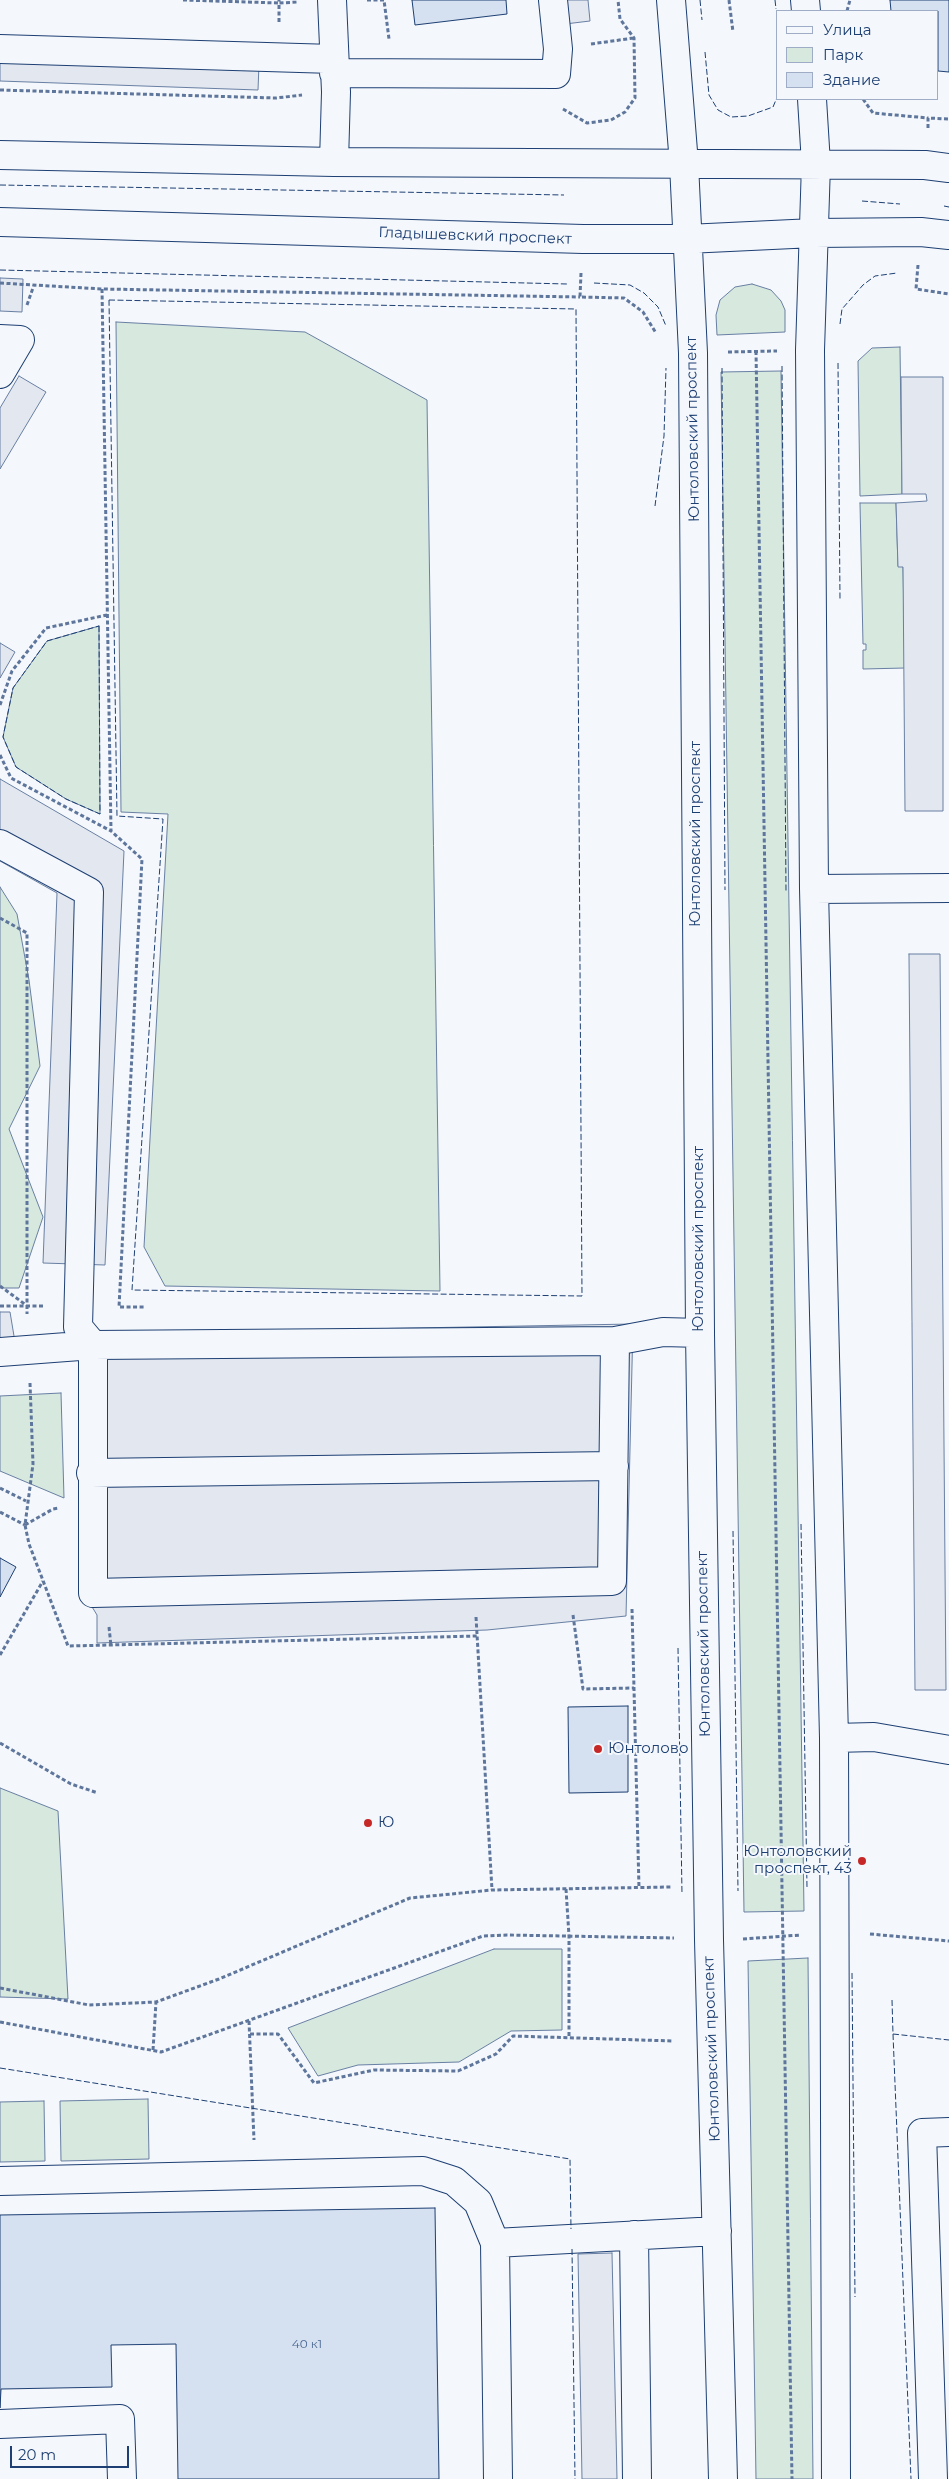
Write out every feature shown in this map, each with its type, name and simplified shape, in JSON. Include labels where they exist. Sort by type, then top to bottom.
[{"type":"street","points":[[332,0],[335,75],[334,162]]},
{"type":"street","points":[[0,49],[335,75],[556,74],[558,49],[553,0]]},
{"type":"street","name":"Юнтоловский проспект","points":[[671,0],[684,164],[694,353],[700,1334],[708,1940],[723,2479]]},
{"type":"street","points":[[812,100],[816,164],[810,350],[814,889],[834,1738],[836,2479]]},
{"type":"street","points":[[0,155],[334,162],[925,165],[949,168]]},
{"type":"street","name":"Гладышевский проспект","points":[[0,222],[583,239],[687,240],[814,233],[921,232],[949,235]]},
{"type":"street","points":[[0,339],[20,340],[0,374]]},
{"type":"street","points":[[0,844],[90,892],[78,1327],[92,1344],[91,1473],[93,1593],[612,1581],[615,1341]]},
{"type":"street","points":[[814,889],[949,888]]},
{"type":"street","points":[[0,1352],[29,1351],[92,1344],[615,1341],[663,1332],[700,1334]]},
{"type":"street","points":[[91,1473],[614,1466]]},
{"type":"street","points":[[834,1738],[874,1737],[949,1750]]},
{"type":"street","points":[[933,2479],[922,2133],[949,2132]]},
{"type":"street","points":[[0,2182],[423,2171],[454,2181],[478,2202],[494,2243],[498,2479]]},
{"type":"street","points":[[494,2243],[717,2231]]},
{"type":"street","points":[[634,2235],[637,2479]]},
{"type":"street","points":[[0,2424],[120,2419],[122,2479]]},
{"type":"path","points":[[183,0],[279,3],[279,0]]},
{"type":"path","points":[[558,106],[587,123],[611,120],[626,112],[635,98],[634,38],[620,19],[618,0]]},
{"type":"path","points":[[729,0],[733,32]]},
{"type":"path","points":[[0,90],[276,98],[335,75]]},
{"type":"path","points":[[863,100],[873,113],[949,119]]},
{"type":"path","points":[[928,118],[928,128]]},
{"type":"path","points":[[919,260],[916,289],[949,294]]},
{"type":"path","points":[[0,283],[102,289],[580,297]]},
{"type":"path","points":[[102,289],[111,831]]},
{"type":"path","points":[[727,352],[786,350]]},
{"type":"path","points":[[756,351],[792,2479]]},
{"type":"path","points":[[0,705],[12,671],[46,628],[107,615]]},
{"type":"path","points":[[0,755],[11,778],[111,831],[142,859],[119,1307],[149,1307]]},
{"type":"path","points":[[0,918],[27,933],[27,1305],[33,1464],[26,1501],[25,1525],[28,1544],[68,1646],[477,1636]]},
{"type":"path","points":[[0,1286],[27,1305]]},
{"type":"path","points":[[0,1488],[26,1501]]},
{"type":"path","points":[[0,1512],[25,1525]]},
{"type":"path","points":[[0,1655],[43,1581]]},
{"type":"path","points":[[474,1584],[492,1890]]},
{"type":"path","points":[[0,1743],[71,1784],[98,1793]]},
{"type":"path","points":[[0,1988],[89,2005],[156,2002],[219,1979],[410,1898],[492,1890],[671,1887]]},
{"type":"path","points":[[566,1889],[569,1936],[569,2038]]},
{"type":"path","points":[[0,2022],[161,2052],[483,1936],[672,1938]]},
{"type":"path","points":[[153,2050],[156,2002]]},
{"type":"path","points":[[249,2021],[255,2175]]},
{"type":"path","points":[[250,2034],[278,2034],[314,2083],[374,2070],[458,2071],[496,2054],[513,2036],[673,2042]]},
{"type":"green space","points":[[752,284],[771,290],[781,301],[785,310],[785,332],[717,335],[716,315],[720,300],[735,287]]},
{"type":"green space","points":[[116,322],[305,332],[427,400],[440,1291],[165,1286],[144,1247],[168,814],[121,812]]},
{"type":"green space","points":[[900,347],[902,494],[860,496],[858,361],[872,348]]},
{"type":"green space","points":[[781,371],[804,1911],[744,1912],[721,372]]},
{"type":"green space","points":[[860,503],[896,503],[898,566],[903,566],[905,668],[863,669],[863,650],[866,650],[866,644],[863,644]]},
{"type":"green space","points":[[99,626],[100,814],[66,799],[16,767],[3,737],[13,688],[47,641]]},
{"type":"green space","points":[[0,887],[17,914],[29,980],[40,1066],[9,1129],[43,1217],[19,1288],[0,1288]]},
{"type":"green space","points":[[61,1393],[64,1498],[0,1471],[0,1396]]},
{"type":"green space","points":[[0,1788],[58,1811],[68,1999],[0,1997]]},
{"type":"green space","points":[[494,1949],[562,1949],[562,2030],[511,2031],[459,2062],[358,2065],[318,2076],[288,2028]]},
{"type":"green space","points":[[808,1958],[813,2479],[756,2479],[748,1961]]},
{"type":"green space","points":[[148,2099],[149,2159],[61,2161],[60,2101]]},
{"type":"green space","points":[[44,2101],[45,2161],[0,2162],[0,2102]]},
{"type":"shaded area","points":[[563,0],[588,0],[590,21],[565,24]]},
{"type":"shaded area","points":[[0,55],[259,64],[258,90],[0,81]]},
{"type":"shaded area","points":[[0,278],[23,279],[22,312],[0,311]]},
{"type":"shaded area","points":[[19,376],[46,392],[0,469],[0,408]]},
{"type":"shaded area","points":[[901,377],[943,377],[943,811],[905,811],[903,567],[898,567],[896,503],[927,501],[926,494],[902,494]]},
{"type":"shaded area","points":[[0,643],[15,652],[0,678]]},
{"type":"shaded area","points":[[0,779],[124,851],[105,1265],[43,1263],[57,893],[0,861]]},
{"type":"shaded area","points":[[909,954],[940,954],[946,1690],[915,1690]]},
{"type":"shaded area","points":[[0,1312],[10,1312],[15,1342],[0,1342]]},
{"type":"shaded area","points":[[633,1324],[626,1616],[487,1630],[97,1643],[97,1615],[86,1597],[85,1334]]},
{"type":"shaded area","points":[[612,2253],[617,2479],[582,2479],[578,2254]]},
{"type":"building","points":[[412,0],[506,0],[507,14],[415,25]]},
{"type":"building","points":[[890,0],[949,0],[949,72],[939,71],[939,10],[891,10]]},
{"type":"building","points":[[0,1558],[16,1567],[0,1597]]},
{"type":"building","name":"Юнтолово","points":[[628,1706],[628,1792],[569,1793],[568,1707]]},
{"type":"building","points":[[435,2208],[439,2479],[178,2479],[176,2344],[111,2345],[112,2387],[1,2389],[0,2408],[0,2215]]},
{"type":"fence","points":[[700,0],[702,20]]},
{"type":"fence","points":[[775,0],[776,9]]},
{"type":"fence","points":[[705,52],[709,95],[718,110],[731,117],[748,116],[773,107],[776,100]]},
{"type":"fence","points":[[0,185],[564,195]]},
{"type":"fence","points":[[862,201],[900,204]]},
{"type":"fence","points":[[944,206],[949,207]]},
{"type":"fence","points":[[0,270],[567,284]]},
{"type":"fence","points":[[840,324],[842,309],[863,285],[875,276],[897,273]]},
{"type":"fence","points":[[594,283],[630,285],[644,293],[658,307],[666,326]]},
{"type":"fence","points":[[109,300],[576,309],[582,1296],[132,1290],[163,819],[117,816],[109,300]]},
{"type":"fence","points":[[838,363],[840,599]]},
{"type":"fence","points":[[782,366],[786,891]]},
{"type":"fence","points":[[655,506],[664,436],[666,368]]},
{"type":"fence","points":[[722,368],[725,890]]},
{"type":"fence","points":[[99,626],[100,814],[66,799],[16,767],[3,737],[13,688],[47,641],[99,626]]},
{"type":"fence","points":[[801,1524],[807,1887]]},
{"type":"fence","points":[[733,1531],[738,1891]]},
{"type":"fence","points":[[678,1648],[682,1894]]},
{"type":"fence","points":[[852,1973],[855,2297]]},
{"type":"fence","points":[[892,2000],[893,2034],[949,2040]]},
{"type":"fence","points":[[893,2034],[911,2479]]},
{"type":"fence","points":[[0,2068],[570,2159],[571,2229]]},
{"type":"fence","points":[[572,2249],[575,2479]]},
{"type":"place","name":"Юнтолово","points":[[598,1749]]},
{"type":"place","name":"Ю","points":[[368,1823]]},
{"type":"place","name":"Юнтоловский проспект, 43","points":[[862,1861]]}]
